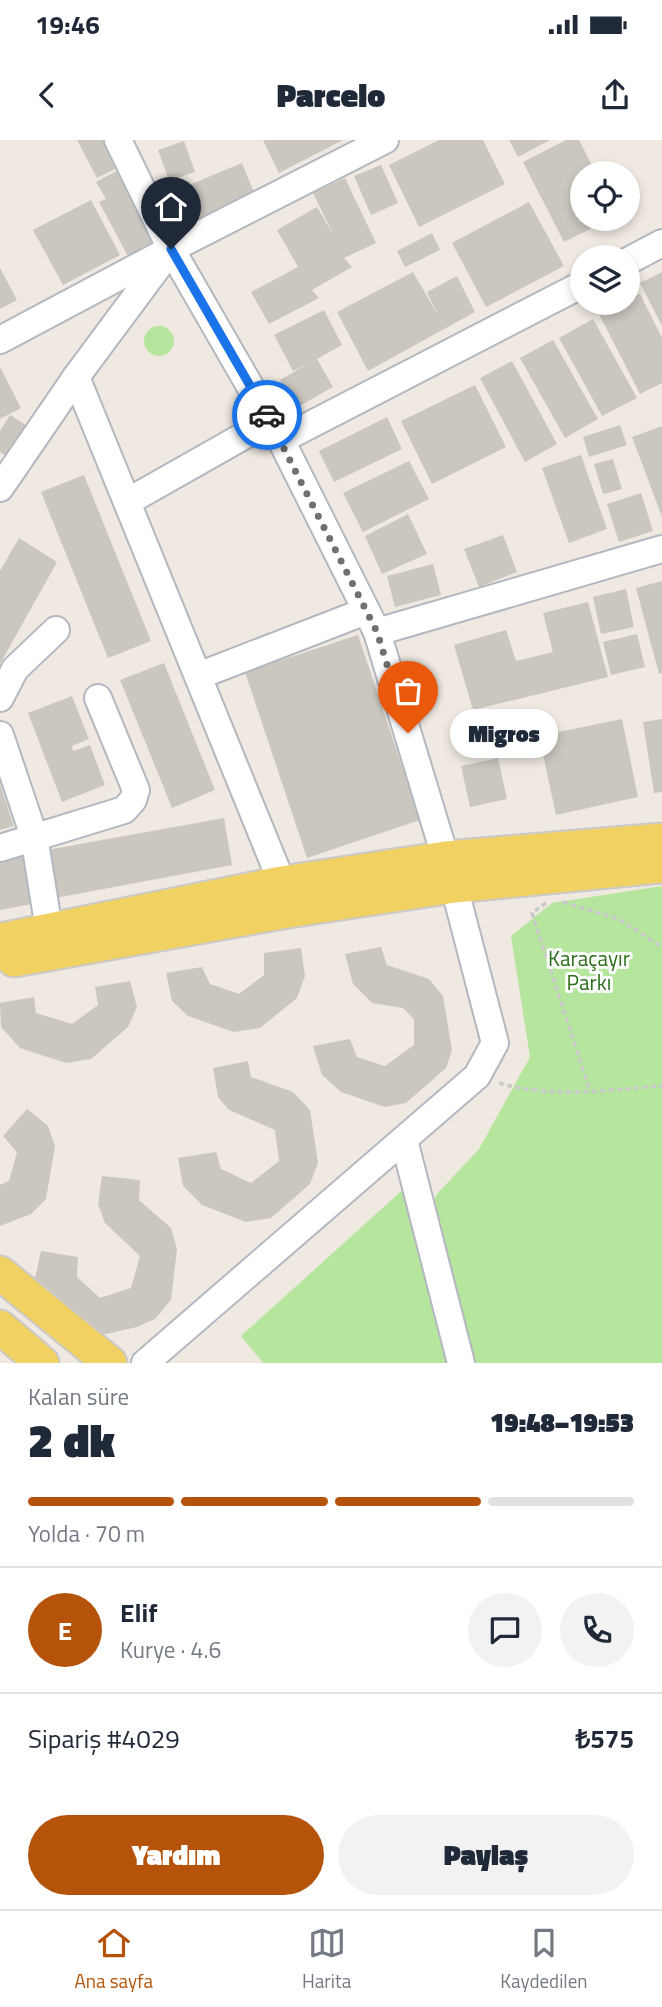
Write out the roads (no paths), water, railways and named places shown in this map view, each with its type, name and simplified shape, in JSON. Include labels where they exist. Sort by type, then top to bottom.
[{"type":"main road","points":[[0,940],[51,942],[288,911],[450,872],[662,840]]},
{"type":"main road","points":[[0,963],[51,942],[282,883],[450,872],[662,866]]},
{"type":"main road","points":[[0,1272],[110,1363]]},
{"type":"main road","points":[[0,1327],[42,1363]]},
{"type":"street","points":[[118,140],[171,249],[276,431],[372,622],[450,872],[495,1043],[477,1076],[145,1363]]},
{"type":"street","points":[[0,340],[352,149],[385,140]]},
{"type":"street","points":[[640,255],[662,243]]},
{"type":"street","points":[[0,488],[76,377],[171,249]]},
{"type":"street","points":[[127,502],[570,290]]},
{"type":"street","points":[[76,377],[282,883]]},
{"type":"street","points":[[198,676],[372,622],[662,549]]},
{"type":"street","points":[[0,698],[15,668],[56,630]]},
{"type":"street","points":[[0,848],[124,810],[133,800],[135,790],[98,698]]},
{"type":"street","points":[[0,734],[34,836],[51,942]]},
{"type":"street","points":[[404,1140],[461,1363]]},
{"type":"place","name":"Migros","points":[[408,733]]},
{"type":"park label","name":"Karaçayır Parkı","points":[[589,971]]}]
